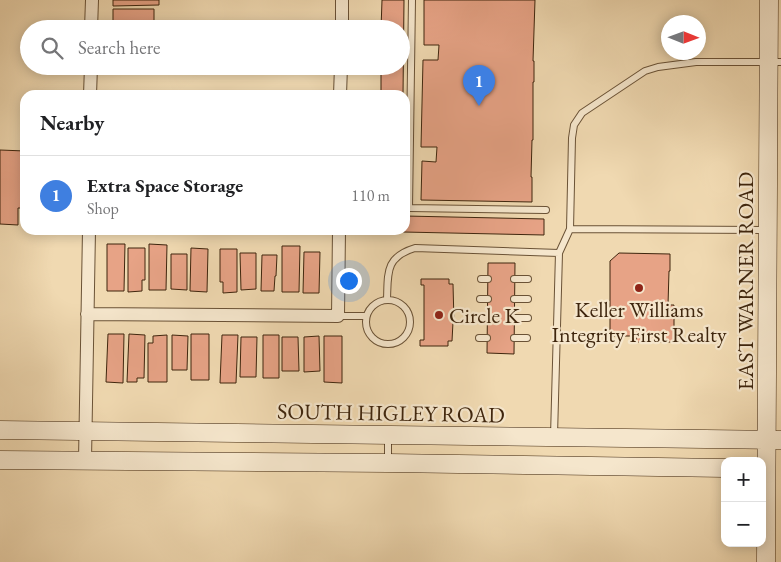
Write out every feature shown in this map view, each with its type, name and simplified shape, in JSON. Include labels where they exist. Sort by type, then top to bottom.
[{"type":"main road","name":"EAST WARNER ROAD","points":[[766,562],[770,468],[774,440],[768,230],[775,62],[770,0]]},
{"type":"main road","name":"SOUTH HIGLEY ROAD","points":[[0,430],[774,440]]},
{"type":"main road","points":[[0,460],[721,468]]},
{"type":"street","points":[[91,20],[92,0]]},
{"type":"street","points":[[342,0],[342,20]]},
{"type":"street","points":[[90,90],[91,75]]},
{"type":"street","points":[[340,90],[341,75]]},
{"type":"street","points":[[85,460],[88,235]]},
{"type":"street","points":[[87,314],[338,316],[339,235]]},
{"type":"lane","points":[[410,139],[412,0]]},
{"type":"lane","points":[[554,437],[558,252],[570,229],[574,125],[582,113],[645,71],[658,67],[696,62],[775,62]]},
{"type":"lane","points":[[410,208],[546,210]]},
{"type":"lane","points":[[570,229],[768,230]]},
{"type":"lane","points":[[387,300],[390,267],[395,259],[404,251],[416,248],[558,252]]},
{"type":"lane","points":[[514,279],[528,279]]},
{"type":"lane","points":[[480,299],[488,299]]},
{"type":"lane","points":[[514,299],[528,299]]},
{"type":"lane","points":[[387,300],[401,304],[409,315],[410,322],[409,330],[405,336],[392,344],[377,342],[371,337],[365,323],[366,316],[374,304],[387,300]]},
{"type":"lane","points":[[338,316],[366,316]]},
{"type":"lane","points":[[480,318],[488,318]]},
{"type":"lane","points":[[514,318],[528,318]]},
{"type":"lane","points":[[479,338],[487,338]]},
{"type":"lane","points":[[514,338],[527,338]]},
{"type":"lane","points":[[388,436],[388,463]]},
{"type":"building","points":[[113,0],[159,0],[159,5],[113,6]]},
{"type":"building","points":[[382,0],[404,0],[404,20],[381,20]]},
{"type":"building","points":[[424,0],[535,0],[532,202],[421,200],[422,161],[436,162],[437,147],[421,147],[423,60],[438,60],[439,45],[424,45]]},
{"type":"building","points":[[113,9],[154,9],[154,20],[113,20]]},
{"type":"building","points":[[381,75],[403,75],[403,90],[381,90]]},
{"type":"building","points":[[0,150],[20,151],[20,208],[18,208],[18,225],[0,224]]},
{"type":"building","points":[[410,216],[544,219],[544,235],[410,232]]},
{"type":"building","points":[[107,244],[125,244],[124,291],[107,291]]},
{"type":"building","points":[[149,244],[167,245],[166,290],[149,290]]},
{"type":"building","points":[[282,246],[300,246],[299,292],[282,292]]},
{"type":"building","points":[[128,248],[145,248],[145,280],[142,280],[142,291],[128,292]]},
{"type":"building","points":[[191,248],[208,249],[207,292],[190,291]]},
{"type":"building","points":[[220,249],[237,249],[237,292],[223,293],[223,282],[220,282]]},
{"type":"building","points":[[304,252],[320,252],[319,293],[303,293]]},
{"type":"building","points":[[240,253],[256,253],[256,289],[241,290]]},
{"type":"building","name":"Keller Williams Integrity First Realty","points":[[619,253],[670,254],[668,305],[674,305],[674,342],[636,342],[637,336],[610,336],[610,261]]},
{"type":"building","points":[[171,254],[187,254],[187,290],[171,289]]},
{"type":"building","points":[[262,255],[277,255],[274,291],[261,291]]},
{"type":"building","name":"Circle K","points":[[488,263],[515,263],[514,354],[487,353]]},
{"type":"building","name":"Circle K","points":[[421,279],[449,279],[449,284],[453,284],[454,322],[452,341],[448,341],[448,346],[420,346],[420,340],[424,340],[424,285],[421,285]]},
{"type":"building","points":[[108,334],[124,334],[123,383],[106,382]]},
{"type":"building","points":[[129,334],[145,335],[144,378],[137,378],[137,382],[127,382]]},
{"type":"building","points":[[191,334],[209,334],[209,380],[191,380]]},
{"type":"building","points":[[167,335],[167,382],[148,382],[148,343],[153,343],[153,336]]},
{"type":"building","points":[[172,335],[188,336],[187,370],[172,370]]},
{"type":"building","points":[[222,335],[238,335],[236,383],[220,383]]},
{"type":"building","points":[[263,335],[279,335],[279,378],[263,378]]},
{"type":"building","points":[[319,336],[320,371],[304,372],[304,337]]},
{"type":"building","points":[[324,336],[342,336],[342,383],[324,382]]},
{"type":"building","points":[[241,337],[257,337],[256,377],[240,377]]},
{"type":"building","points":[[282,337],[298,337],[299,371],[282,371]]},
{"type":"place","name":"Extra Space Storage","points":[[479,106]]},
{"type":"place","name":"Keller Williams Integrity First Realty","points":[[639,288]]},
{"type":"place","name":"Circle K","points":[[439,315]]}]
